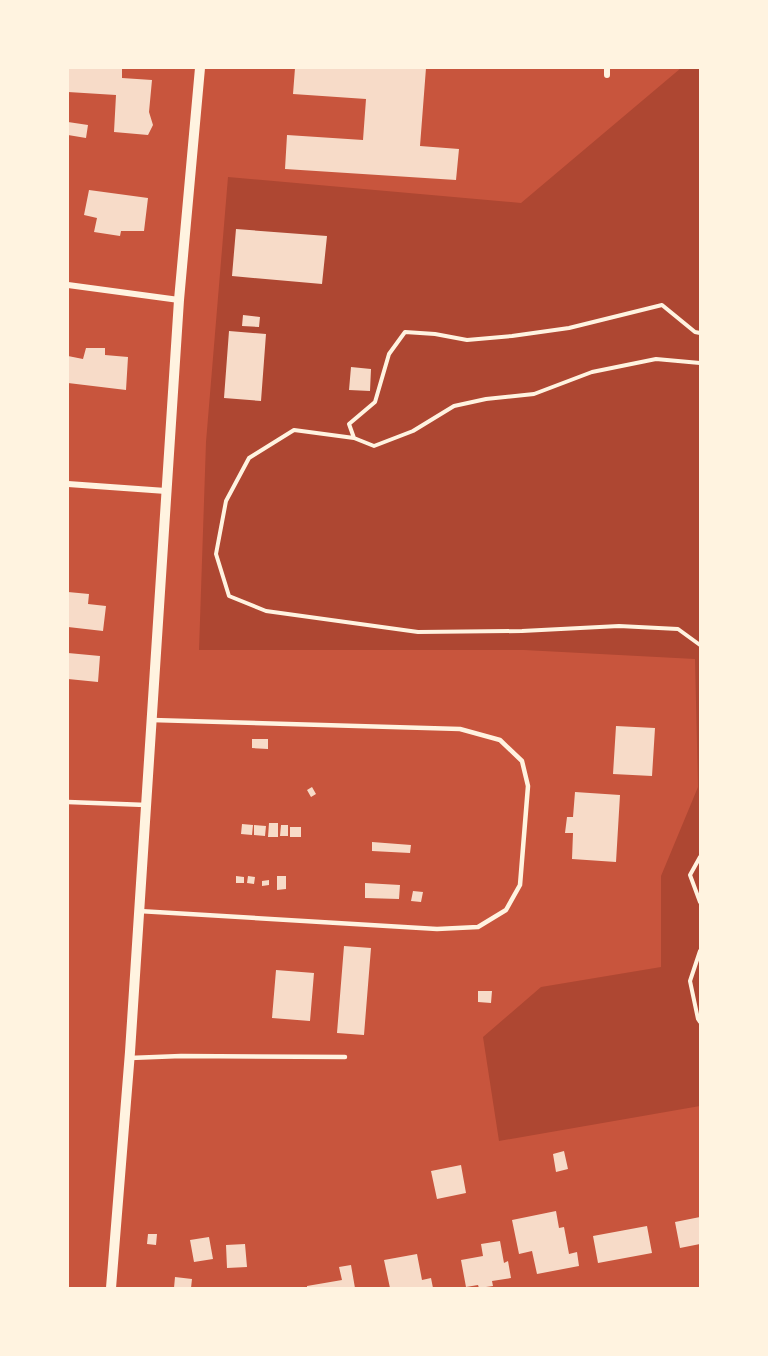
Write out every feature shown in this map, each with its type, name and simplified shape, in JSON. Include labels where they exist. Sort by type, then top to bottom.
[{"type":"street","points":[[111,1288],[130,1058],[179,300],[200,68]]},
{"type":"street","points":[[607,68],[607,75]]},
{"type":"street","points":[[68,285],[179,300]]},
{"type":"street","points":[[68,484],[166,490]]},
{"type":"lane","points":[[140,911],[437,929],[478,927],[506,910],[520,885],[528,786],[522,761],[500,740],[460,729],[152,720]]},
{"type":"lane","points":[[68,802],[146,805]]},
{"type":"lane","points":[[130,1058],[345,1057]]},
{"type":"path","points":[[354,438],[350,424],[375,402],[389,354],[405,332],[435,334],[467,340],[512,336],[569,328],[662,305],[695,332],[700,333]]},
{"type":"path","points":[[700,363],[656,359],[592,372],[534,394],[486,399],[454,406],[413,431],[374,446],[354,438],[294,430],[249,458],[226,501],[216,554],[229,596],[266,611],[418,632],[522,632],[631,626],[678,629],[700,645]]},
{"type":"path","points":[[700,857],[690,875],[700,902]]},
{"type":"path","points":[[700,951],[690,981],[700,1022]]},
{"type":"shaded area","points":[[681,68],[700,68],[700,1106],[499,1141],[483,1037],[541,987],[661,967],[661,876],[698,787],[695,659],[524,650],[199,650],[206,442],[228,177],[521,203]]},
{"type":"building","points":[[68,68],[122,68],[122,78],[152,80],[149,112],[153,125],[148,135],[114,132],[116,95],[68,92]]},
{"type":"building","points":[[295,68],[426,68],[420,146],[459,149],[456,180],[285,169],[287,135],[363,140],[366,99],[293,94]]},
{"type":"building","points":[[68,122],[88,125],[86,138],[68,135]]},
{"type":"building","points":[[89,190],[148,198],[144,231],[121,231],[120,236],[94,232],[97,218],[84,215]]},
{"type":"building","points":[[236,229],[327,236],[322,284],[232,276]]},
{"type":"building","points":[[243,315],[260,317],[259,327],[242,326]]},
{"type":"building","points":[[229,331],[266,334],[261,401],[224,398]]},
{"type":"building","points":[[86,348],[105,348],[105,355],[128,357],[126,390],[68,383],[68,356],[83,359]]},
{"type":"building","points":[[351,367],[371,369],[370,391],[349,390]]},
{"type":"building","points":[[68,592],[89,594],[88,604],[106,606],[103,631],[68,627]]},
{"type":"building","points":[[68,653],[100,656],[98,682],[68,679]]},
{"type":"building","points":[[616,726],[655,728],[652,776],[613,774]]},
{"type":"building","points":[[252,739],[268,739],[268,749],[252,748]]},
{"type":"building","points":[[312,787],[316,794],[311,797],[307,790]]},
{"type":"building","points":[[575,792],[620,795],[616,862],[572,859],[573,833],[565,833],[567,817],[573,817]]},
{"type":"building","points":[[269,823],[278,823],[278,837],[268,837]]},
{"type":"building","points":[[242,824],[253,825],[252,835],[241,834]]},
{"type":"building","points":[[254,825],[266,826],[265,836],[254,835]]},
{"type":"building","points":[[281,825],[288,825],[288,836],[280,836]]},
{"type":"building","points":[[290,827],[301,827],[301,837],[290,837]]},
{"type":"building","points":[[372,842],[411,845],[410,853],[372,851]]},
{"type":"building","points":[[236,876],[244,877],[244,883],[236,883]]},
{"type":"building","points":[[248,876],[255,877],[254,884],[247,883]]},
{"type":"building","points":[[277,876],[286,876],[286,889],[277,890]]},
{"type":"building","points":[[269,880],[269,885],[262,886],[262,881]]},
{"type":"building","points":[[365,883],[400,885],[399,899],[365,898]]},
{"type":"building","points":[[413,891],[423,892],[421,902],[411,901]]},
{"type":"building","points":[[344,946],[371,948],[364,1035],[337,1033]]},
{"type":"building","points":[[276,970],[314,973],[310,1021],[272,1018]]},
{"type":"building","points":[[478,991],[492,991],[491,1003],[478,1002]]},
{"type":"building","points":[[564,1151],[568,1169],[556,1172],[553,1154]]},
{"type":"building","points":[[461,1165],[466,1193],[437,1199],[431,1171]]},
{"type":"building","points":[[556,1211],[559,1228],[564,1227],[569,1254],[577,1252],[579,1266],[537,1274],[532,1251],[519,1254],[512,1220]]},
{"type":"building","points":[[700,1217],[700,1244],[680,1248],[675,1222]]},
{"type":"building","points":[[647,1226],[652,1253],[598,1263],[593,1236]]},
{"type":"building","points":[[148,1234],[157,1234],[156,1245],[147,1244]]},
{"type":"building","points":[[209,1237],[213,1259],[194,1262],[190,1240]]},
{"type":"building","points":[[500,1241],[504,1263],[508,1261],[511,1278],[492,1281],[493,1286],[466,1287],[461,1260],[483,1256],[481,1244]]},
{"type":"building","points":[[245,1244],[247,1267],[227,1268],[226,1245]]},
{"type":"building","points":[[417,1254],[422,1280],[431,1278],[433,1288],[390,1288],[384,1260]]},
{"type":"building","points":[[351,1265],[355,1288],[307,1288],[307,1286],[342,1280],[339,1267]]},
{"type":"building","points":[[175,1277],[192,1279],[191,1288],[174,1288]]}]
